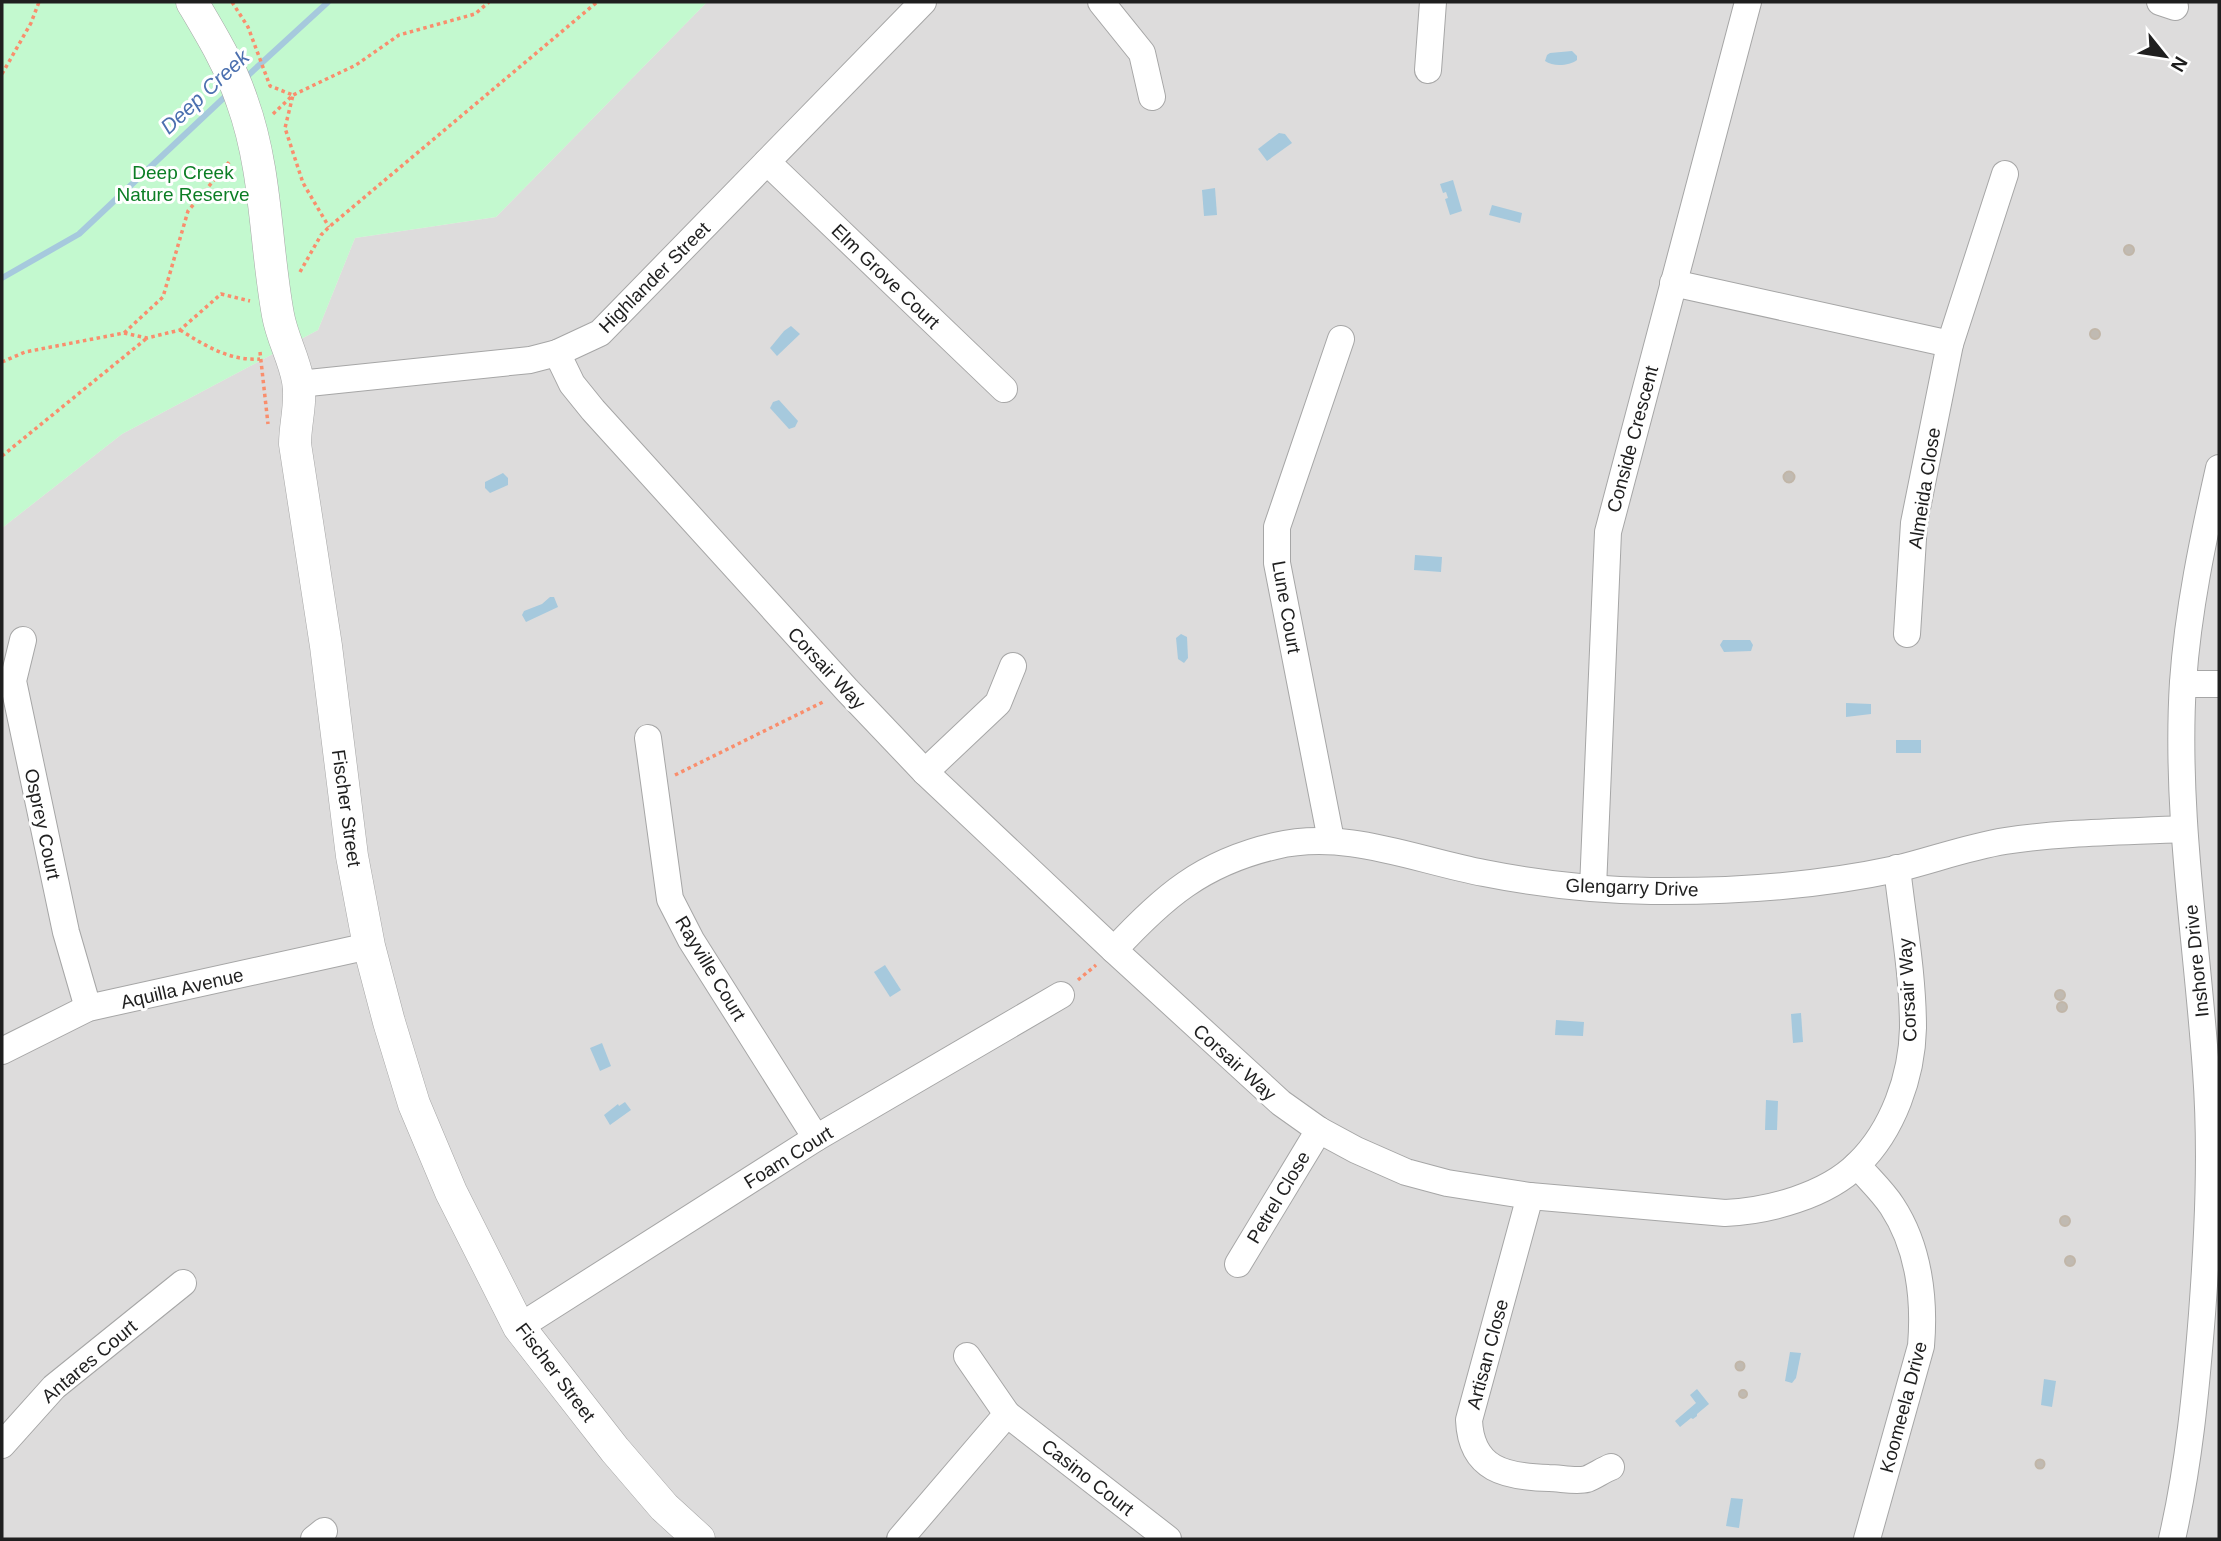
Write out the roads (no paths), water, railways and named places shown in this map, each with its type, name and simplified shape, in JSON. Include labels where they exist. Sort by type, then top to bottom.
[{"type":"street","name":"Fischer Street","points":[[192,2],[224,56],[237,87],[262,186],[263,294],[278,316],[299,384],[300,404],[295,424],[295,444],[326,646],[352,856],[369,946],[414,1104],[451,1192],[519,1326],[615,1450],[664,1507],[699,1539]]},
{"type":"street","name":"Highlander Street","points":[[299,384],[530,360],[557,354],[600,333],[923,2]]},
{"type":"street","points":[[1101,2],[1142,53],[1152,96]]},
{"type":"street","points":[[1428,70],[1433,2]]},
{"type":"street","name":"Conside Crescent","points":[[1593,888],[1608,532],[1748,2]]},
{"type":"street","name":"Elm Grove Court","points":[[767,162],[1004,389]]},
{"type":"street","name":"Almeida Close","points":[[1907,634],[1914,523],[1950,344],[2005,174]]},
{"type":"street","points":[[1674,283],[1950,344]]},
{"type":"street","name":"Lune Court","points":[[1331,840],[1277,563],[1277,527],[1341,339]]},
{"type":"street","name":"Corsair Way","points":[[557,354],[572,384],[593,410],[846,691],[925,772],[1280,1103],[1319,1130],[1406,1172],[1488,1191],[1725,1213],[1754,1212],[1780,1206],[1808,1195],[1857,1165],[1877,1141],[1892,1113],[1905,1084],[1910,1056],[1913,1029],[1897,868]]},
{"type":"street","name":"Inshore Drive","points":[[2172,1539],[2207,1415],[2214,1191],[2206,1072],[2207,948],[2184,829],[2182,756],[2183,684],[2188,629],[2219,468]]},
{"type":"street","name":"Osprey Court","points":[[23,640],[13,681],[66,932],[88,1008]]},
{"type":"street","points":[[925,772],[998,703],[1013,666]]},
{"type":"street","points":[[2183,684],[2219,684]]},
{"type":"street","name":"Rayville Court","points":[[648,738],[670,899],[691,940],[817,1138]]},
{"type":"street","name":"Glengarry Drive","points":[[1114,950],[1163,900],[1189,881],[1209,870],[1276,846],[1331,840],[1483,873],[1546,883],[1593,888],[1695,891],[1779,885],[1897,868],[1966,849],[2050,835],[2184,829]]},
{"type":"street","name":"Aquilla Avenue","points":[[2,1051],[88,1008],[369,946]]},
{"type":"street","name":"Foam Court","points":[[519,1326],[817,1138],[1060,995]]},
{"type":"street","name":"Petrel Close","points":[[1238,1264],[1319,1130]]},
{"type":"street","name":"Koomeela Drive","points":[[1857,1165],[1891,1205],[1904,1228],[1916,1264],[1923,1319],[1921,1346],[1867,1539]]},
{"type":"street","name":"Artisan Close","points":[[1530,1196],[1469,1420],[1470,1438],[1477,1453],[1489,1465],[1519,1477],[1585,1479],[1611,1467]]},
{"type":"street","name":"Antares Court","points":[[2,1445],[54,1387],[183,1283]]},
{"type":"street","name":"Casino Court","points":[[967,1356],[1007,1414],[1168,1539]]},
{"type":"street","points":[[901,1539],[1007,1414]]},
{"type":"water","points":[[1572,51],[1577,60],[1570,64],[1557,65],[1545,61],[1550,53]]},
{"type":"water","points":[[1279,133],[1285,134],[1292,143],[1267,161],[1258,149]]},
{"type":"water","points":[[1453,180],[1462,211],[1450,215],[1445,199],[1448,198],[1440,184]]},
{"type":"water","points":[[1215,188],[1217,215],[1204,216],[1202,190]]},
{"type":"water","points":[[1492,205],[1522,213],[1520,223],[1489,215]]},
{"type":"water","points":[[791,326],[800,334],[777,356],[770,348]]},
{"type":"water","points":[[779,400],[798,421],[795,427],[789,429],[770,408],[773,402]]},
{"type":"water","points":[[503,473],[508,478],[508,485],[490,493],[485,488],[485,482]]},
{"type":"water","points":[[1415,555],[1442,557],[1441,572],[1414,570]]},
{"type":"water","points":[[554,597],[558,607],[526,622],[522,615],[524,611],[542,604]]},
{"type":"water","points":[[1181,634],[1187,637],[1188,658],[1184,663],[1178,659],[1176,638]]},
{"type":"water","points":[[1723,640],[1750,640],[1753,645],[1751,651],[1724,652],[1720,645]]},
{"type":"water","points":[[1846,703],[1871,704],[1871,714],[1846,717]]},
{"type":"water","points":[[1896,740],[1921,740],[1921,753],[1896,753]]},
{"type":"water","points":[[885,965],[901,990],[890,997],[874,972]]},
{"type":"water","points":[[1801,1013],[1803,1042],[1793,1043],[1791,1014]]},
{"type":"water","points":[[1556,1020],[1584,1022],[1583,1036],[1555,1035]]},
{"type":"water","points":[[602,1043],[611,1066],[600,1071],[590,1048]]},
{"type":"water","points":[[1766,1100],[1778,1101],[1777,1130],[1765,1130]]},
{"type":"water","points":[[625,1102],[631,1110],[610,1125],[604,1115]]},
{"type":"water","points":[[1790,1352],[1801,1353],[1796,1378],[1792,1383],[1785,1381]]},
{"type":"water","points":[[2044,1379],[2056,1381],[2052,1407],[2041,1405]]},
{"type":"water","points":[[1697,1389],[1709,1404],[1680,1427],[1675,1421],[1696,1403],[1690,1395]]},
{"type":"water","points":[[1731,1498],[1743,1499],[1739,1528],[1726,1526]]},
{"type":"waterway","name":"Deep Creek","points":[[243,80],[328,2]]},
{"type":"waterway","name":"Deep Creek","points":[[2,278],[79,234],[230,92]]},
{"type":"park label","name":"Deep Creek Nature Reserve","points":[[183,183]]}]
